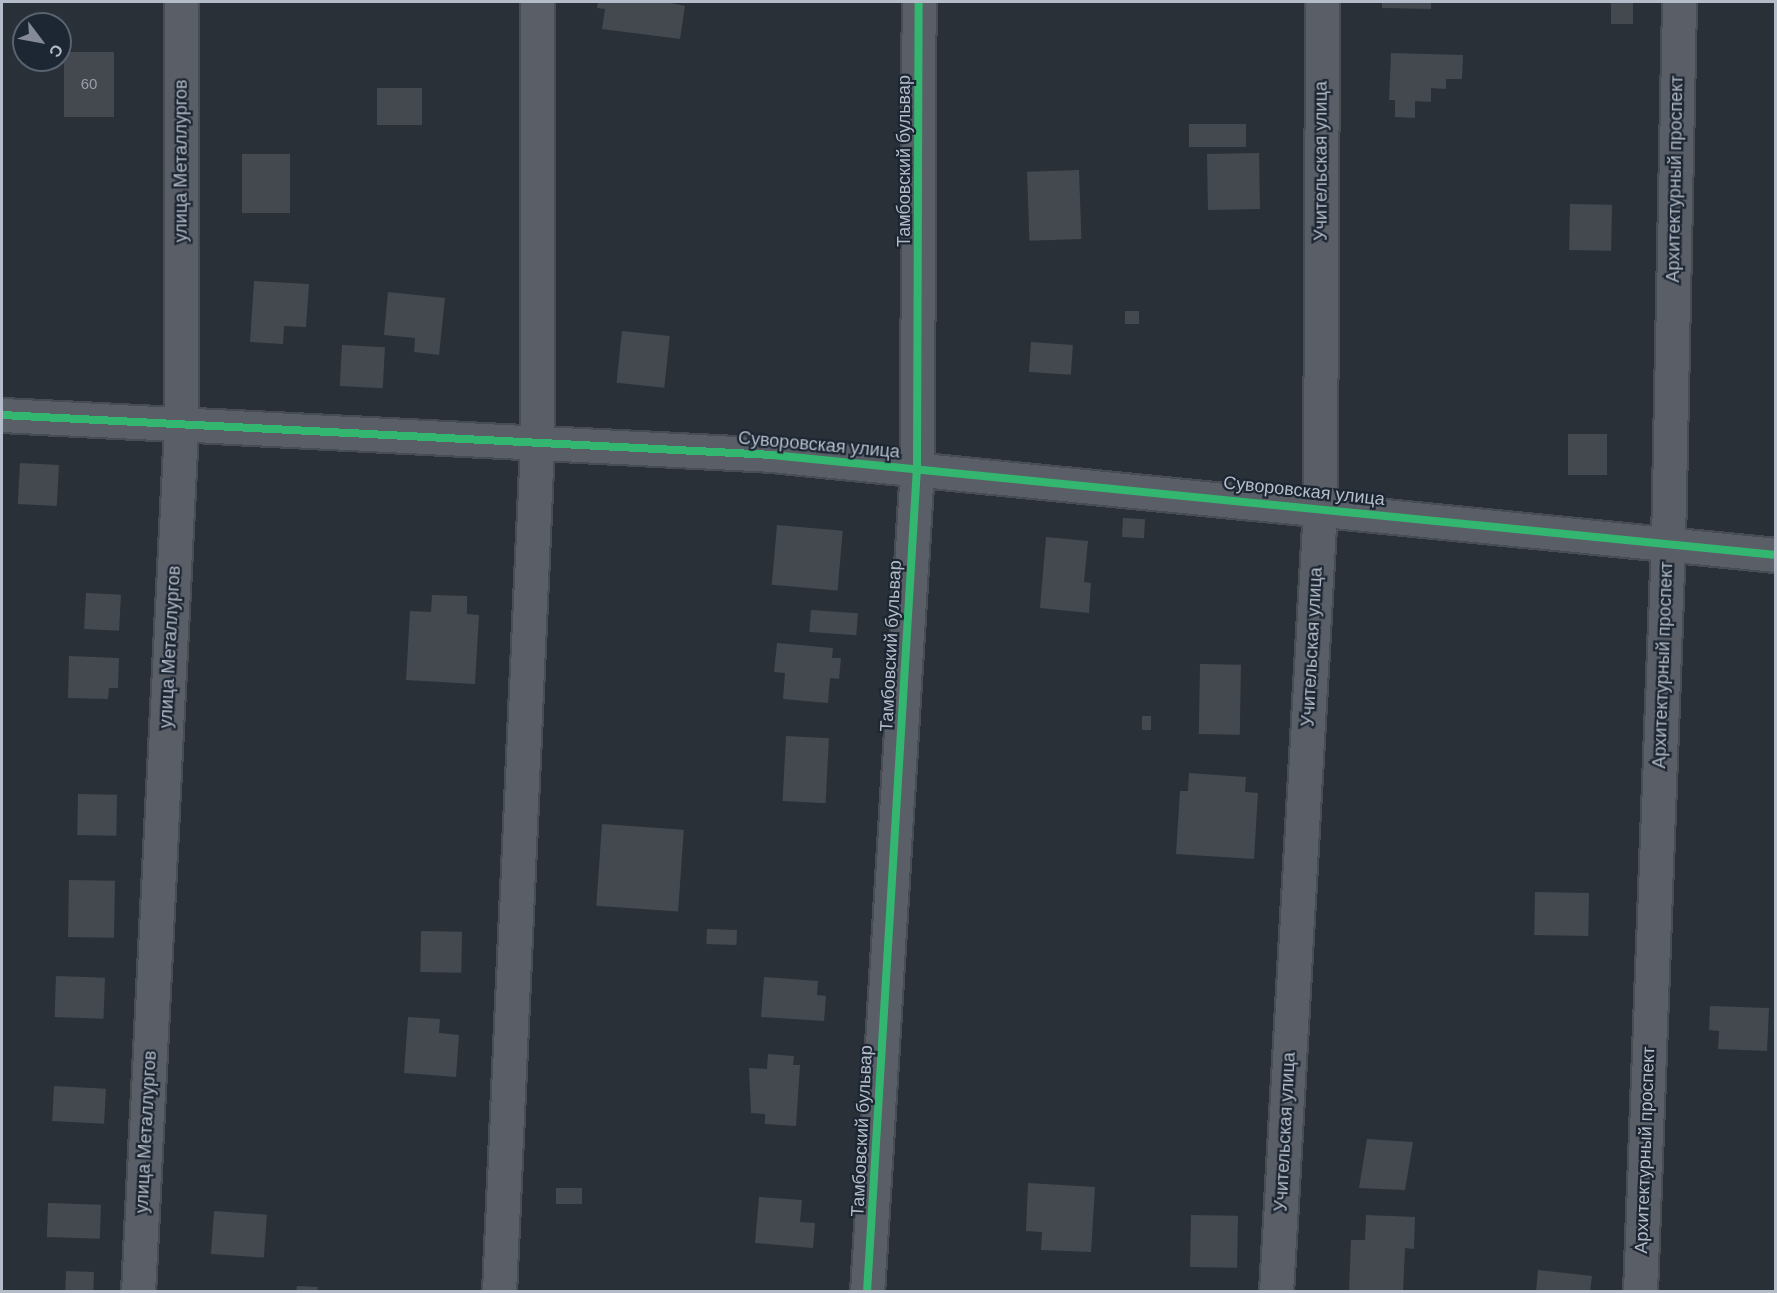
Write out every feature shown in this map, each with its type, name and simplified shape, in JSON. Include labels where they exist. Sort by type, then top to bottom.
[{"type":"street","name":"улица Металлургов","points":[[138,1292],[181,428],[181,2]]},
{"type":"street","points":[[500,1292],[537,444],[537,2]]},
{"type":"street","name":"Тамбовский бульвар","points":[[867,1292],[917,468],[919,2]]},
{"type":"street","name":"Учительская улица","points":[[1276,1292],[1320,507],[1322,2]]},
{"type":"street","name":"Архитектурный проспект","points":[[1640,1292],[1668,542],[1679,2]]},
{"type":"street","name":"Суворовская улица","points":[[2,415],[181,428],[772,454],[1668,542],[1776,555]]},
{"type":"building","points":[[598,2],[666,2],[685,6],[680,39],[602,29],[605,9],[597,8]]},
{"type":"building","points":[[1382,2],[1431,2],[1431,9],[1382,8]]},
{"type":"building","points":[[1611,2],[1633,2],[1633,24],[1611,24]]},
{"type":"building","points":[[72,52],[114,52],[114,117],[64,117],[64,72],[72,72]]},
{"type":"building","points":[[1391,53],[1463,55],[1462,79],[1446,79],[1446,89],[1431,88],[1431,102],[1415,101],[1415,118],[1395,117],[1395,100],[1389,100]]},
{"type":"building","points":[[377,88],[422,88],[422,125],[377,125]]},
{"type":"building","points":[[1189,124],[1246,124],[1246,147],[1189,147]]},
{"type":"building","points":[[1259,153],[1260,209],[1208,210],[1207,154]]},
{"type":"building","points":[[242,154],[290,154],[290,213],[242,213]]},
{"type":"building","points":[[1079,170],[1081,239],[1029,241],[1027,172]]},
{"type":"building","points":[[1570,204],[1612,205],[1611,251],[1569,250]]},
{"type":"building","points":[[254,281],[309,284],[306,327],[284,326],[283,344],[250,342]]},
{"type":"building","points":[[388,292],[445,298],[439,355],[414,352],[415,338],[384,335]]},
{"type":"building","points":[[1125,311],[1139,311],[1139,324],[1125,324]]},
{"type":"building","points":[[622,331],[670,336],[664,388],[617,383]]},
{"type":"building","points":[[1031,342],[1073,345],[1071,375],[1029,372]]},
{"type":"building","points":[[342,345],[385,347],[383,388],[340,386]]},
{"type":"building","points":[[1568,434],[1607,434],[1607,475],[1568,475]]},
{"type":"building","points":[[20,463],[59,465],[57,506],[18,504]]},
{"type":"building","points":[[1123,518],[1145,519],[1144,538],[1122,537]]},
{"type":"building","points":[[777,525],[843,531],[838,591],[772,585]]},
{"type":"building","points":[[1046,537],[1088,541],[1084,582],[1091,583],[1089,613],[1040,608]]},
{"type":"building","points":[[86,593],[121,595],[119,631],[84,629]]},
{"type":"building","points":[[432,595],[467,596],[467,614],[479,615],[475,684],[406,680],[410,611],[431,612]]},
{"type":"building","points":[[811,610],[858,613],[856,635],[809,632]]},
{"type":"building","points":[[777,643],[833,648],[832,658],[841,658],[839,679],[830,678],[828,703],[783,699],[785,673],[774,672]]},
{"type":"building","points":[[69,656],[119,658],[118,688],[109,688],[108,699],[68,698]]},
{"type":"building","points":[[1200,664],[1241,665],[1240,735],[1199,734]]},
{"type":"building","points":[[1142,716],[1151,716],[1151,730],[1142,730]]},
{"type":"building","points":[[786,736],[829,738],[826,803],[783,801]]},
{"type":"building","points":[[1189,773],[1246,777],[1245,792],[1258,793],[1254,859],[1176,854],[1180,791],[1188,791]]},
{"type":"building","points":[[78,794],[117,795],[116,836],[77,835]]},
{"type":"building","points":[[602,824],[684,830],[678,912],[596,906]]},
{"type":"building","points":[[69,880],[115,881],[114,938],[68,937]]},
{"type":"building","points":[[1535,892],[1589,893],[1588,936],[1534,935]]},
{"type":"building","points":[[707,929],[737,930],[736,945],[706,944]]},
{"type":"building","points":[[421,931],[462,932],[461,973],[420,972]]},
{"type":"building","points":[[56,976],[105,978],[104,1019],[55,1017]]},
{"type":"building","points":[[764,977],[818,981],[817,995],[826,996],[824,1021],[761,1017]]},
{"type":"building","points":[[1710,1006],[1769,1008],[1767,1051],[1718,1049],[1719,1031],[1709,1030]]},
{"type":"building","points":[[408,1017],[440,1019],[439,1033],[459,1035],[456,1077],[404,1073]]},
{"type":"building","points":[[768,1054],[794,1056],[793,1065],[800,1065],[796,1126],[765,1124],[765,1114],[751,1113],[749,1068],[767,1069]]},
{"type":"building","points":[[54,1086],[106,1089],[104,1124],[52,1121]]},
{"type":"building","points":[[1367,1139],[1413,1142],[1405,1190],[1359,1188]]},
{"type":"building","points":[[1028,1183],[1095,1187],[1091,1252],[1041,1250],[1042,1232],[1026,1231]]},
{"type":"building","points":[[556,1188],[582,1188],[582,1204],[556,1204]]},
{"type":"building","points":[[759,1197],[802,1200],[800,1222],[815,1223],[813,1248],[755,1243]]},
{"type":"building","points":[[48,1203],[101,1205],[100,1239],[47,1237]]},
{"type":"building","points":[[214,1211],[267,1215],[264,1258],[211,1254]]},
{"type":"building","points":[[1191,1215],[1238,1216],[1237,1268],[1190,1267]]},
{"type":"building","points":[[1366,1215],[1415,1217],[1414,1249],[1405,1248],[1403,1292],[1349,1292],[1351,1240],[1365,1240]]},
{"type":"building","points":[[1538,1270],[1592,1276],[1590,1292],[1536,1292]]},
{"type":"building","points":[[66,1271],[94,1272],[93,1292],[65,1292]]},
{"type":"building","points":[[297,1286],[318,1287],[317,1292],[296,1292]]},
{"type":"cycle path","points":[[867,1292],[917,468],[919,2]]},
{"type":"cycle path","points":[[2,415],[772,455],[1776,555]]}]
